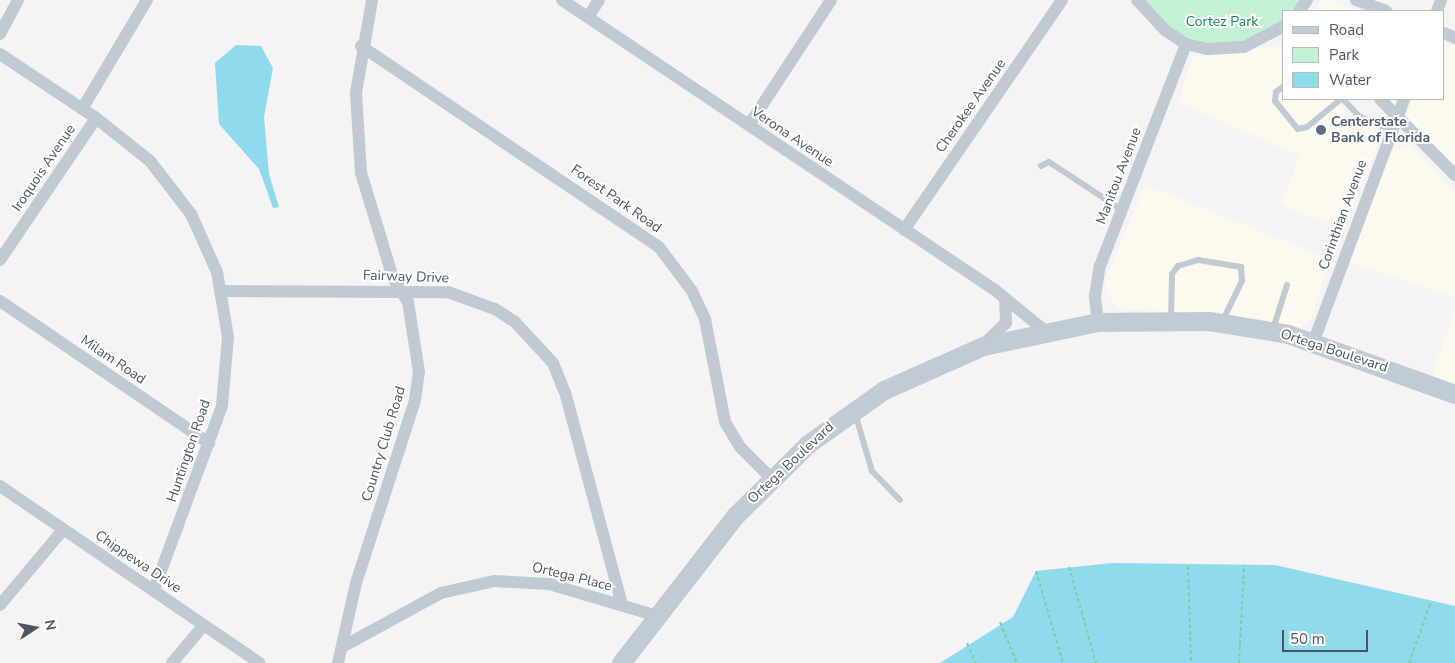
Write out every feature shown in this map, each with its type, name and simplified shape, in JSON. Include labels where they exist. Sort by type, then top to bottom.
[{"type":"main road","name":"Ortega Boulevard","points":[[621,663],[770,478],[854,410],[916,374],[983,346],[1044,330],[1098,322],[1170,319],[1222,322],[1273,331],[1313,343],[1455,394]]},
{"type":"street","points":[[0,34],[18,0]]},
{"type":"street","name":"Iroquois Avenue","points":[[82,109],[147,0]]},
{"type":"street","name":"Country Club Road","points":[[338,663],[344,646],[356,583],[416,400],[418,343],[408,302],[372,218],[361,173],[356,93],[361,46],[372,0]]},
{"type":"street","name":"Verona Avenue","points":[[562,0],[1005,298],[1044,330]]},
{"type":"street","points":[[588,17],[599,0]]},
{"type":"street","points":[[749,125],[831,0]]},
{"type":"street","name":"Cherokee Avenue","points":[[904,230],[1062,0]]},
{"type":"street","points":[[1137,0],[1165,30],[1186,44],[1232,49],[1259,41],[1282,28]]},
{"type":"street","points":[[1356,0],[1383,10]]},
{"type":"street","name":"Manitou Avenue","points":[[1098,322],[1096,284],[1122,210],[1186,44]]},
{"type":"street","name":"Forest Park Road","points":[[361,46],[659,247],[692,291],[706,319],[725,422],[740,446],[770,478]]},
{"type":"street","name":"Huntington Road","points":[[0,54],[96,118],[136,149],[172,186],[207,245],[221,290],[227,371],[222,406],[154,590]]},
{"type":"street","points":[[1381,100],[1455,175]]},
{"type":"street","name":"Corinthian Avenue","points":[[1313,343],[1404,100]]},
{"type":"street","name":"Iroquois Avenue","points":[[0,260],[96,118]]},
{"type":"street","name":"Fairway Drive","points":[[221,290],[401,289],[448,292],[495,309],[515,322],[553,364],[565,392],[622,605]]},
{"type":"street","points":[[983,346],[1006,323],[1005,298]]},
{"type":"street","name":"Milam Road","points":[[0,301],[209,443]]},
{"type":"street","name":"Chippewa Drive","points":[[0,486],[259,663]]},
{"type":"street","points":[[0,605],[63,530]]},
{"type":"street","name":"Ortega Place","points":[[344,646],[441,593],[494,581],[549,584],[657,616]]},
{"type":"street","points":[[172,663],[203,626]]},
{"type":"lane","points":[[1282,88],[1276,92],[1275,102],[1298,129],[1307,127],[1341,100]]},
{"type":"lane","points":[[1343,100],[1360,117],[1392,130]]},
{"type":"lane","points":[[1041,166],[1049,162],[1122,210]]},
{"type":"lane","points":[[1170,319],[1172,274],[1178,266],[1198,260],[1235,263],[1241,267],[1242,282],[1222,322]]},
{"type":"lane","points":[[1273,331],[1287,285]]},
{"type":"lane","points":[[854,410],[872,471],[900,500]]},
{"type":"path","points":[[1188,566],[1191,663]]},
{"type":"path","points":[[1238,663],[1244,566]]},
{"type":"path","points":[[1069,567],[1096,663]]},
{"type":"path","points":[[1036,571],[1063,663]]},
{"type":"path","points":[[1409,663],[1431,602]]},
{"type":"path","points":[[1000,622],[1017,663]]},
{"type":"path","points":[[967,643],[976,663]]},
{"type":"shaded area","points":[[1322,0],[1331,0],[1356,10],[1318,10],[1315,7]]},
{"type":"shaded area","points":[[1445,42],[1455,46],[1455,164],[1406,117],[1413,100],[1445,100]]},
{"type":"shaded area","points":[[1277,46],[1282,49],[1282,100],[1336,100],[1353,119],[1382,133],[1345,229],[1281,205],[1299,156],[1178,102],[1193,57]]},
{"type":"shaded area","points":[[1411,145],[1455,193],[1455,298],[1350,263],[1391,151]]},
{"type":"shaded area","points":[[1145,185],[1330,259],[1310,321],[1297,329],[1232,315],[1117,309],[1104,283]]},
{"type":"shaded area","points":[[1455,310],[1455,387],[1431,379]]},
{"type":"green space","name":"Cortez Park","points":[[1144,0],[1301,0],[1292,10],[1282,10],[1282,21],[1240,42],[1217,45],[1187,38],[1167,27]]},
{"type":"water","points":[[236,45],[261,46],[273,68],[264,117],[269,174],[279,207],[273,208],[259,169],[219,124],[215,63]]},
{"type":"water","points":[[1112,563],[1275,565],[1455,606],[1455,663],[940,663],[1013,617],[1036,571]]},
{"type":"place","name":"Centerstate Bank of Florida","points":[[1321,130]]}]
